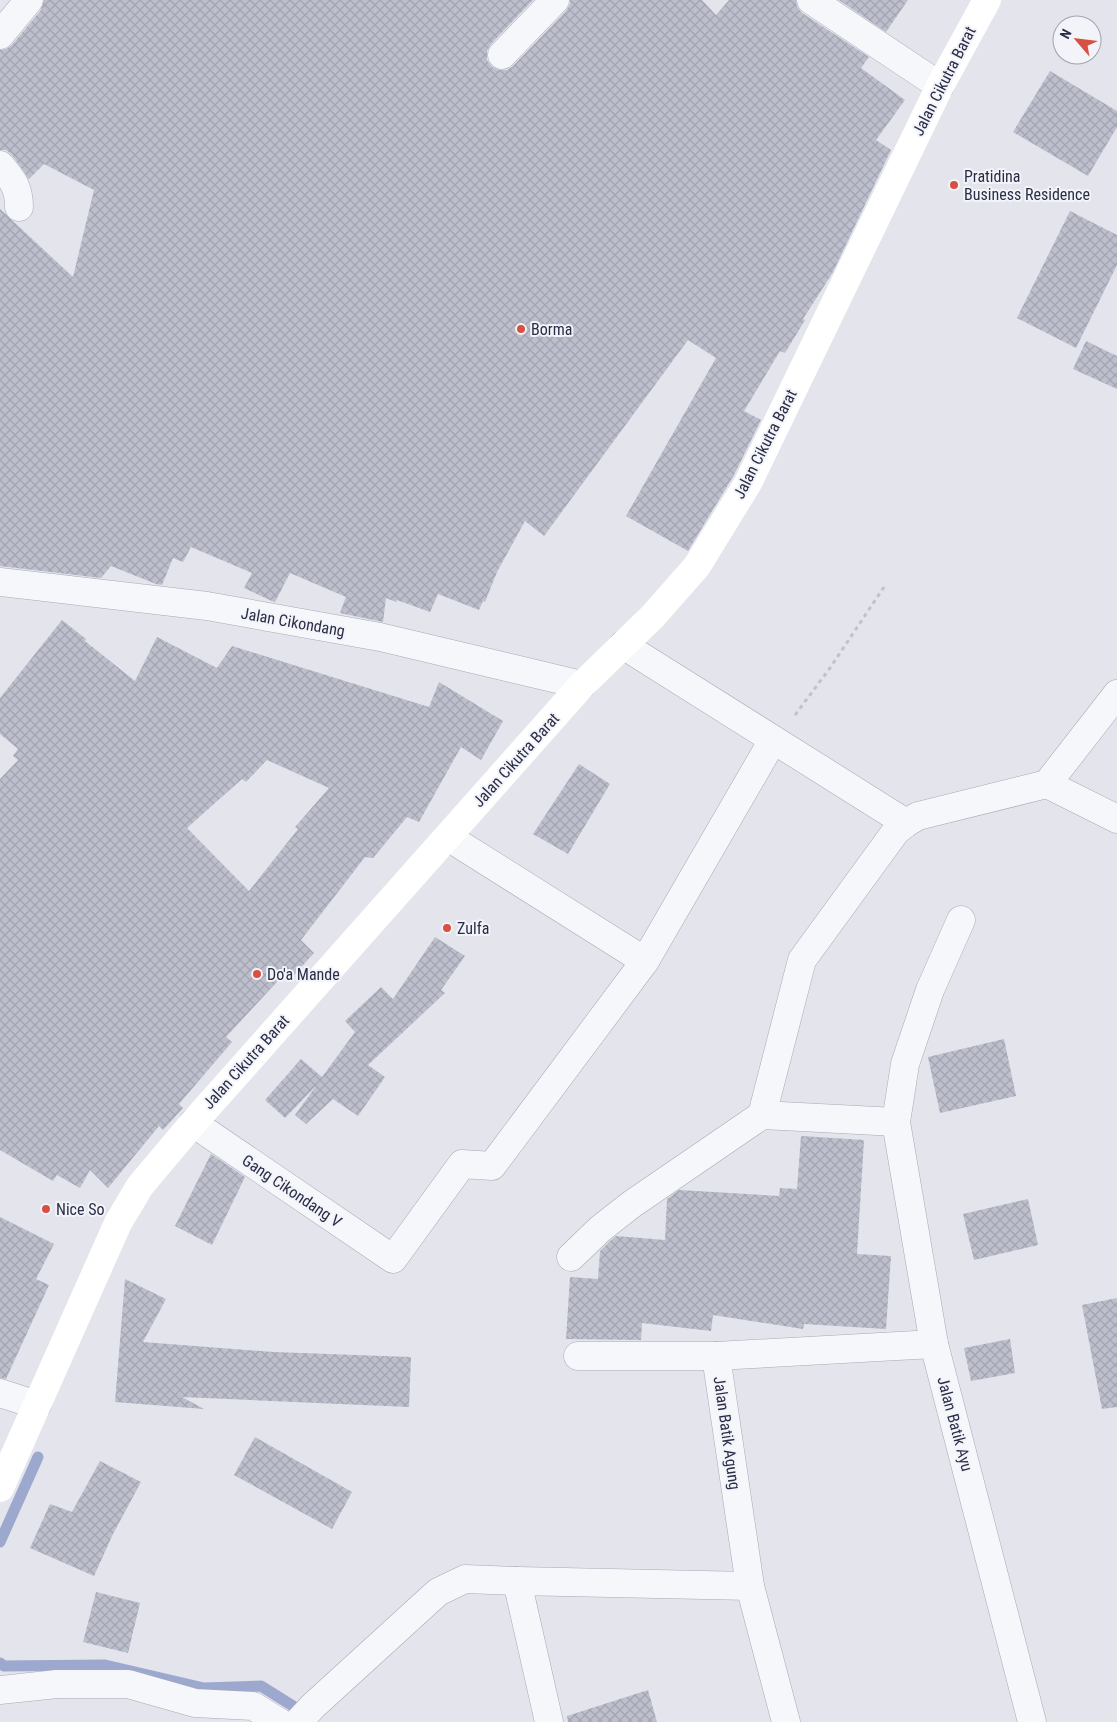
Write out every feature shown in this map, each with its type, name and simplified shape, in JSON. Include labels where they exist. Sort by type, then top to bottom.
[{"type":"main road","name":"Jalan Cikutra Barat","points":[[4,1471],[37,1405],[118,1223],[140,1186],[192,1123],[582,685],[653,616],[696,566],[748,483],[940,86],[987,0]]},
{"type":"street","points":[[0,35],[29,0]]},
{"type":"street","points":[[502,55],[556,0]]},
{"type":"street","points":[[811,0],[940,86]]},
{"type":"street","points":[[0,164],[14,182],[19,195],[19,207]]},
{"type":"street","name":"Jalan Cikondang","points":[[0,582],[207,606],[380,637],[582,685]]},
{"type":"street","points":[[623,646],[906,822]]},
{"type":"street","points":[[762,1115],[802,960],[896,831],[906,822],[918,816],[1047,784],[1117,694]]},
{"type":"street","points":[[448,837],[645,961],[774,741]]},
{"type":"street","points":[[1047,784],[1117,819]]},
{"type":"street","name":"Jalan Batik Ayu","points":[[961,920],[930,990],[905,1064],[896,1122],[934,1344],[1032,1722]]},
{"type":"street","name":"Gang Cikondang V","points":[[192,1123],[393,1259],[462,1164],[492,1166],[645,961]]},
{"type":"street","points":[[571,1257],[600,1229],[632,1204],[762,1115],[896,1122]]},
{"type":"street","name":"Jalan Batik Agung","points":[[786,1722],[750,1586],[716,1356],[934,1344]]},
{"type":"street","points":[[578,1356],[716,1356]]},
{"type":"street","points":[[0,1392],[37,1405]]},
{"type":"street","points":[[298,1722],[313,1706],[438,1592],[465,1579],[750,1586]]},
{"type":"street","points":[[517,1581],[549,1722]]},
{"type":"street","points":[[0,1690],[57,1684],[128,1684],[195,1703],[252,1706],[279,1722]]},
{"type":"path","points":[[774,741],[830,668],[886,584]]},
{"type":"building","points":[[44,0],[533,0],[491,44],[487,51],[487,60],[492,67],[499,70],[507,70],[566,11],[570,0],[702,0],[716,15],[729,0],[796,0],[797,7],[802,13],[869,57],[861,68],[905,100],[876,140],[891,150],[833,272],[803,319],[805,320],[785,353],[780,351],[744,411],[761,420],[734,475],[688,551],[626,516],[716,358],[688,340],[544,536],[525,521],[497,572],[485,602],[483,601],[479,610],[438,594],[430,612],[386,598],[383,622],[340,613],[346,597],[290,573],[274,602],[244,588],[252,573],[191,547],[183,562],[173,558],[162,585],[111,566],[101,578],[0,566],[0,209],[73,277],[94,190],[44,164],[29,179],[12,155],[6,150],[0,150],[0,50],[12,45],[41,10]]},
{"type":"building","points":[[839,0],[908,0],[886,32]]},
{"type":"building","points":[[1050,71],[1117,111],[1117,127],[1088,176],[1013,132]]},
{"type":"building","points":[[1070,211],[1117,235],[1117,265],[1076,348],[1017,318]]},
{"type":"building","points":[[1086,341],[1117,356],[1117,389],[1073,369]]},
{"type":"building","points":[[62,620],[135,681],[157,637],[217,668],[232,646],[429,707],[439,682],[503,721],[481,760],[461,747],[419,822],[407,817],[373,858],[365,857],[301,940],[314,953],[293,976],[287,971],[226,1037],[232,1042],[179,1104],[183,1108],[163,1130],[159,1126],[108,1188],[90,1170],[80,1188],[57,1175],[53,1181],[0,1150],[0,779],[18,760],[13,756],[18,749],[0,734],[0,698]],"holes":[[[267,760],[329,788],[295,827],[298,829],[249,891],[187,828],[242,779],[246,782]]]},
{"type":"building","points":[[579,764],[610,784],[568,854],[533,834]]},
{"type":"building","points":[[435,937],[465,956],[441,990],[445,993],[368,1065],[385,1077],[358,1116],[333,1099],[306,1124],[295,1115],[316,1086],[285,1118],[265,1100],[301,1059],[322,1077],[355,1032],[345,1021],[381,987],[393,999]]},
{"type":"building","points":[[1004,1039],[1016,1096],[940,1113],[928,1057]]},
{"type":"building","points":[[801,1136],[864,1140],[857,1254],[891,1256],[886,1329],[804,1324],[803,1329],[713,1315],[711,1331],[642,1323],[641,1340],[566,1339],[570,1277],[598,1279],[600,1251],[610,1241],[616,1236],[665,1240],[667,1199],[679,1190],[779,1196],[780,1188],[797,1189]]},
{"type":"building","points":[[211,1154],[245,1177],[212,1245],[175,1226]]},
{"type":"building","points":[[1028,1199],[1038,1245],[974,1260],[963,1214]]},
{"type":"building","points":[[0,1217],[54,1244],[36,1279],[49,1285],[6,1379],[0,1378]]},
{"type":"building","points":[[125,1279],[166,1299],[143,1342],[274,1352],[411,1357],[409,1407],[182,1397],[204,1409],[115,1402]]},
{"type":"building","points":[[1117,1298],[1117,1407],[1102,1409],[1082,1305]]},
{"type":"building","points":[[1010,1339],[1015,1373],[971,1381],[964,1348]]},
{"type":"building","points":[[255,1437],[352,1492],[332,1529],[234,1475]]},
{"type":"building","points":[[100,1461],[141,1482],[113,1534],[94,1576],[30,1548],[50,1504],[72,1512]]},
{"type":"building","points":[[96,1592],[140,1603],[128,1653],[83,1642]]},
{"type":"building","points":[[648,1690],[657,1722],[568,1722],[567,1716]]},
{"type":"waterway","points":[[0,1542],[38,1457]]},
{"type":"waterway","points":[[0,1663],[4,1666],[105,1665],[204,1688],[261,1686],[293,1706]]},
{"type":"place","name":"Pratidina Business Residence","points":[[954,185]]},
{"type":"place","name":"Borma","points":[[521,329]]},
{"type":"place","name":"Zulfa","points":[[447,928]]},
{"type":"place","name":"Do'a Mande","points":[[257,974]]},
{"type":"place","name":"Nice So","points":[[46,1209]]}]
